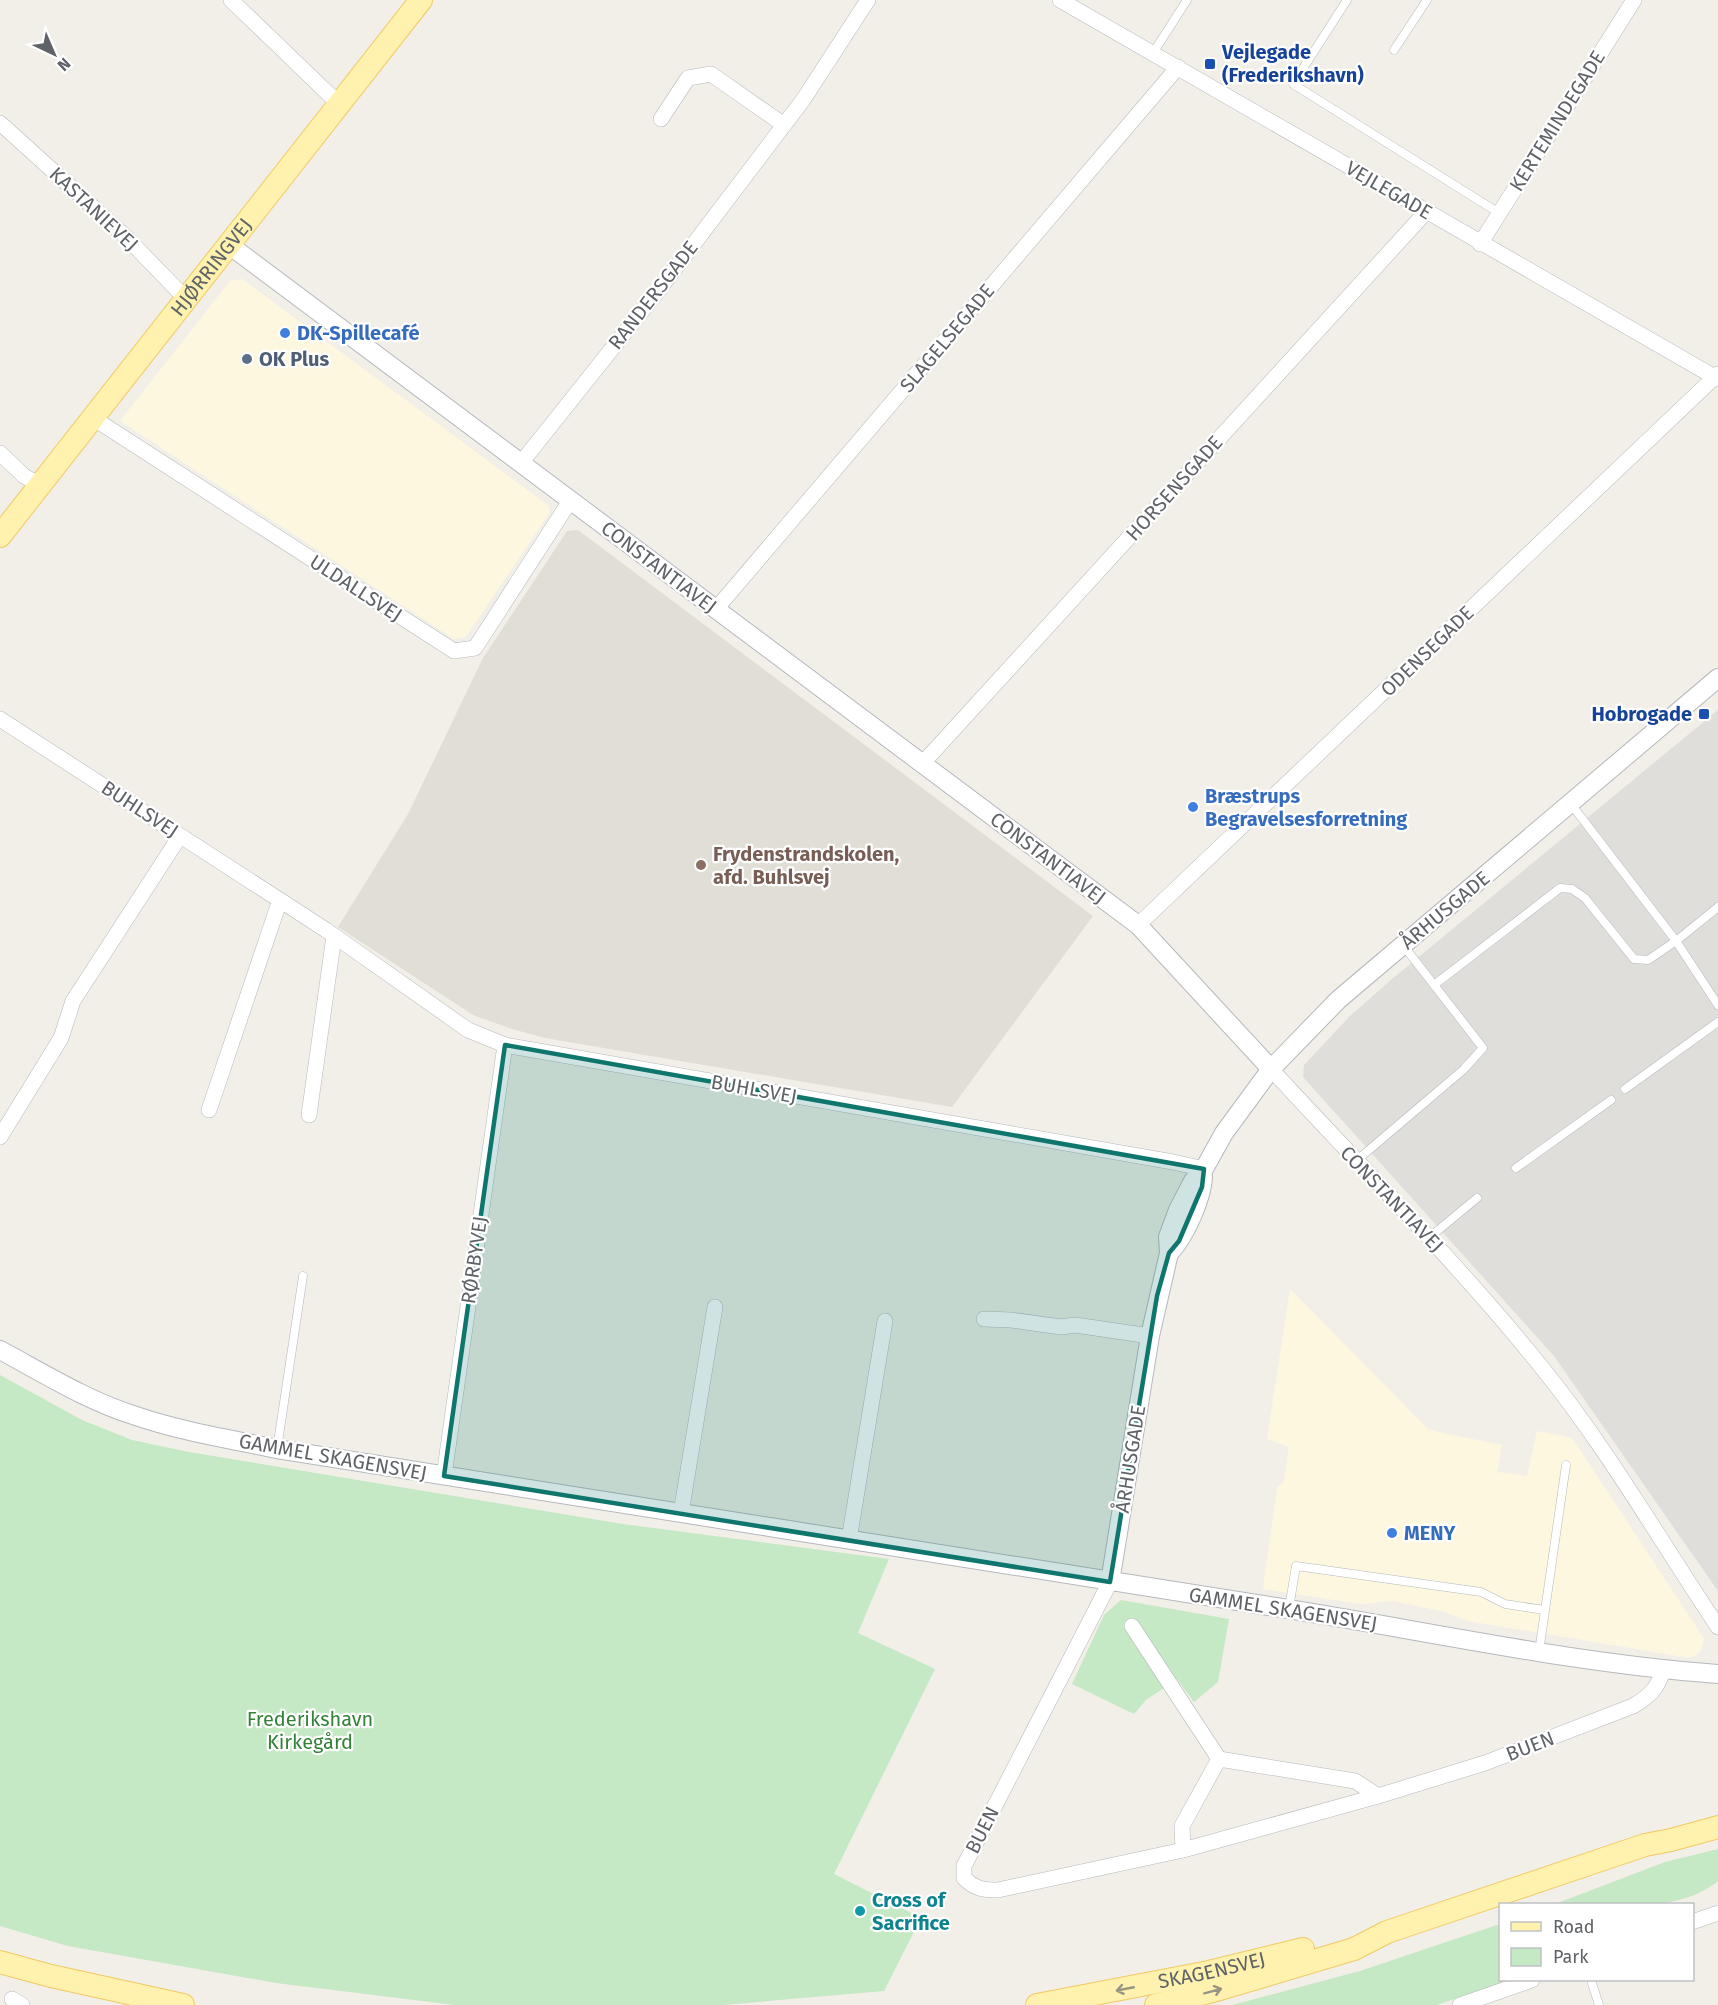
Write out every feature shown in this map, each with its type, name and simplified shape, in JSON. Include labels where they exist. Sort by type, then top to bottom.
[{"type":"main road","name":"HJØRRINGVEJ","points":[[1,534],[421,0]]},
{"type":"main road","name":"SKAGENSVEJ","points":[[1645,1845],[1665,1829],[1718,1811]]},
{"type":"main road","name":"SKAGENSVEJ","points":[[1156,2005],[1213,1991],[1354,1949],[1387,1932],[1645,1845],[1718,1827]]},
{"type":"main road","name":"SKAGENSVEJ","points":[[1037,2005],[1209,1972],[1352,1938],[1387,1932]]},
{"type":"main road","points":[[0,1962],[51,1976],[183,2005]]},
{"type":"street","points":[[231,0],[339,104]]},
{"type":"street","name":"RANDERSGADE","points":[[520,463],[658,291],[803,100],[868,0]]},
{"type":"street","name":"VEJLEGADE","points":[[1060,0],[1480,244],[1717,377]]},
{"type":"street","name":"KERTEMINDEGADE","points":[[1480,244],[1634,0]]},
{"type":"street","name":"SLAGELSEGADE","points":[[716,609],[1178,67]]},
{"type":"street","points":[[662,119],[688,78],[711,74],[784,125]]},
{"type":"street","name":"KASTANIEVEJ","points":[[0,123],[126,237],[186,299]]},
{"type":"street","name":"HORSENSGADE","points":[[922,764],[1426,212]]},
{"type":"street","name":"CONSTANTIAVEJ","points":[[228,244],[1138,925],[1356,1161],[1430,1237],[1540,1365],[1603,1451],[1715,1618]]},
{"type":"street","name":"ODENSEGADE","points":[[1138,925],[1717,377]]},
{"type":"street","name":"ULDALLSVEJ","points":[[93,418],[454,651],[474,648],[570,501]]},
{"type":"street","points":[[0,453],[24,476],[40,485]]},
{"type":"street","name":"ÅRHUSGADE","points":[[1110,1582],[1150,1336],[1169,1253],[1179,1241],[1202,1187],[1204,1169],[1224,1133],[1271,1069],[1338,1000],[1718,678]]},
{"type":"street","name":"BUHLSVEJ","points":[[0,719],[280,900],[468,1030],[505,1046],[1204,1169]]},
{"type":"street","points":[[0,1137],[61,1038],[74,1001],[180,836]]},
{"type":"street","points":[[209,1110],[280,900]]},
{"type":"street","points":[[309,1115],[334,936]]},
{"type":"street","name":"RØRBYVEJ","points":[[444,1476],[505,1046]]},
{"type":"street","points":[[681,1513],[715,1307]]},
{"type":"street","points":[[984,1319],[1061,1327],[1075,1325],[1150,1336]]},
{"type":"street","points":[[849,1540],[885,1321]]},
{"type":"street","name":"GAMMEL SKAGENSVEJ","points":[[0,1350],[93,1399],[133,1415],[200,1433],[277,1449],[1288,1609],[1539,1652],[1663,1670],[1718,1674]]},
{"type":"street","name":"BUEN","points":[[1110,1582],[964,1866],[964,1878],[972,1886],[982,1890],[998,1890],[1183,1850],[1378,1797],[1485,1763],[1633,1706],[1649,1697],[1659,1684],[1663,1670]]},
{"type":"street","points":[[1132,1626],[1219,1759],[1354,1781],[1378,1797]]},
{"type":"street","points":[[1183,1850],[1182,1826],[1219,1759]]},
{"type":"street","points":[[1694,1921],[1718,1913]]},
{"type":"street","points":[[1460,2005],[1529,1981]]},
{"type":"lane","points":[[1153,53],[1187,0]]},
{"type":"lane","points":[[1347,0],[1293,84],[1499,213]]},
{"type":"lane","points":[[1394,50],[1427,0]]},
{"type":"lane","points":[[1571,804],[1676,941],[1718,1005]]},
{"type":"lane","points":[[1434,985],[1560,888],[1572,889],[1585,898],[1634,959],[1648,960],[1718,907]]},
{"type":"lane","points":[[1356,1161],[1462,1070],[1483,1048],[1403,945]]},
{"type":"lane","points":[[1625,1089],[1718,1022]]},
{"type":"lane","points":[[1516,1168],[1611,1100]]},
{"type":"lane","points":[[1430,1237],[1477,1198]]},
{"type":"lane","points":[[277,1449],[303,1276]]},
{"type":"lane","points":[[1539,1652],[1566,1465]]},
{"type":"lane","points":[[1288,1609],[1296,1566],[1482,1592],[1505,1604],[1544,1610]]},
{"type":"lane","points":[[1591,1981],[1599,2005]]},
{"type":"highlighted area","points":[[505,1045],[1204,1169],[1202,1187],[1179,1241],[1169,1253],[1157,1296],[1110,1582],[444,1476]]},
{"type":"shaded area","points":[[242,279],[549,506],[550,512],[466,637],[454,639],[120,421],[230,281]]},
{"type":"shaded area","name":"Frydenstrandskolen, afd. Buhlsvej","points":[[578,530],[1093,916],[952,1107],[545,1038],[512,1029],[473,1015],[338,927],[408,814],[483,658],[567,531]]},
{"type":"shaded area","points":[[1718,710],[1718,1591],[1554,1356],[1303,1077],[1304,1065],[1350,1016]]},
{"type":"shaded area","points":[[1290,1289],[1429,1430],[1502,1445],[1497,1472],[1527,1476],[1537,1431],[1572,1438],[1701,1634],[1704,1639],[1701,1651],[1691,1658],[1468,1621],[1445,1612],[1394,1601],[1360,1604],[1263,1589],[1277,1487],[1284,1482],[1289,1447],[1267,1439]]},
{"type":"green space","name":"Frederikshavn Kirkegård","points":[[0,1375],[82,1420],[132,1440],[189,1452],[623,1524],[889,1559],[858,1633],[935,1669],[834,1874],[921,1918],[884,1991],[723,2005],[455,2005],[276,1983],[68,1946],[0,1926]]},
{"type":"green space","points":[[1121,1600],[1229,1619],[1218,1682],[1194,1702],[1177,1679],[1146,1700],[1134,1714],[1072,1684],[1104,1615]]},
{"type":"green space","points":[[1718,1849],[1718,1881],[1701,1892],[1662,1903],[1558,1903],[1665,1862]]},
{"type":"green space","points":[[1499,1924],[1499,1981],[1506,1981],[1437,2005],[1232,2005],[1360,1971]]},
{"type":"place","name":"Vejlegade (Frederikshavn)","points":[[1210,64]]},
{"type":"place","name":"DK-Spillecafé","points":[[285,333]]},
{"type":"place","name":"OK Plus","points":[[247,359]]},
{"type":"place","name":"Hobrogade","points":[[1704,714]]},
{"type":"place","name":"Bræstrups Begravelsesforretning","points":[[1193,807]]},
{"type":"place","name":"Frydenstrandskolen, afd. Buhlsvej","points":[[701,865]]},
{"type":"place","name":"MENY","points":[[1392,1533]]},
{"type":"place","name":"Cross of Sacrifice","points":[[860,1911]]}]
